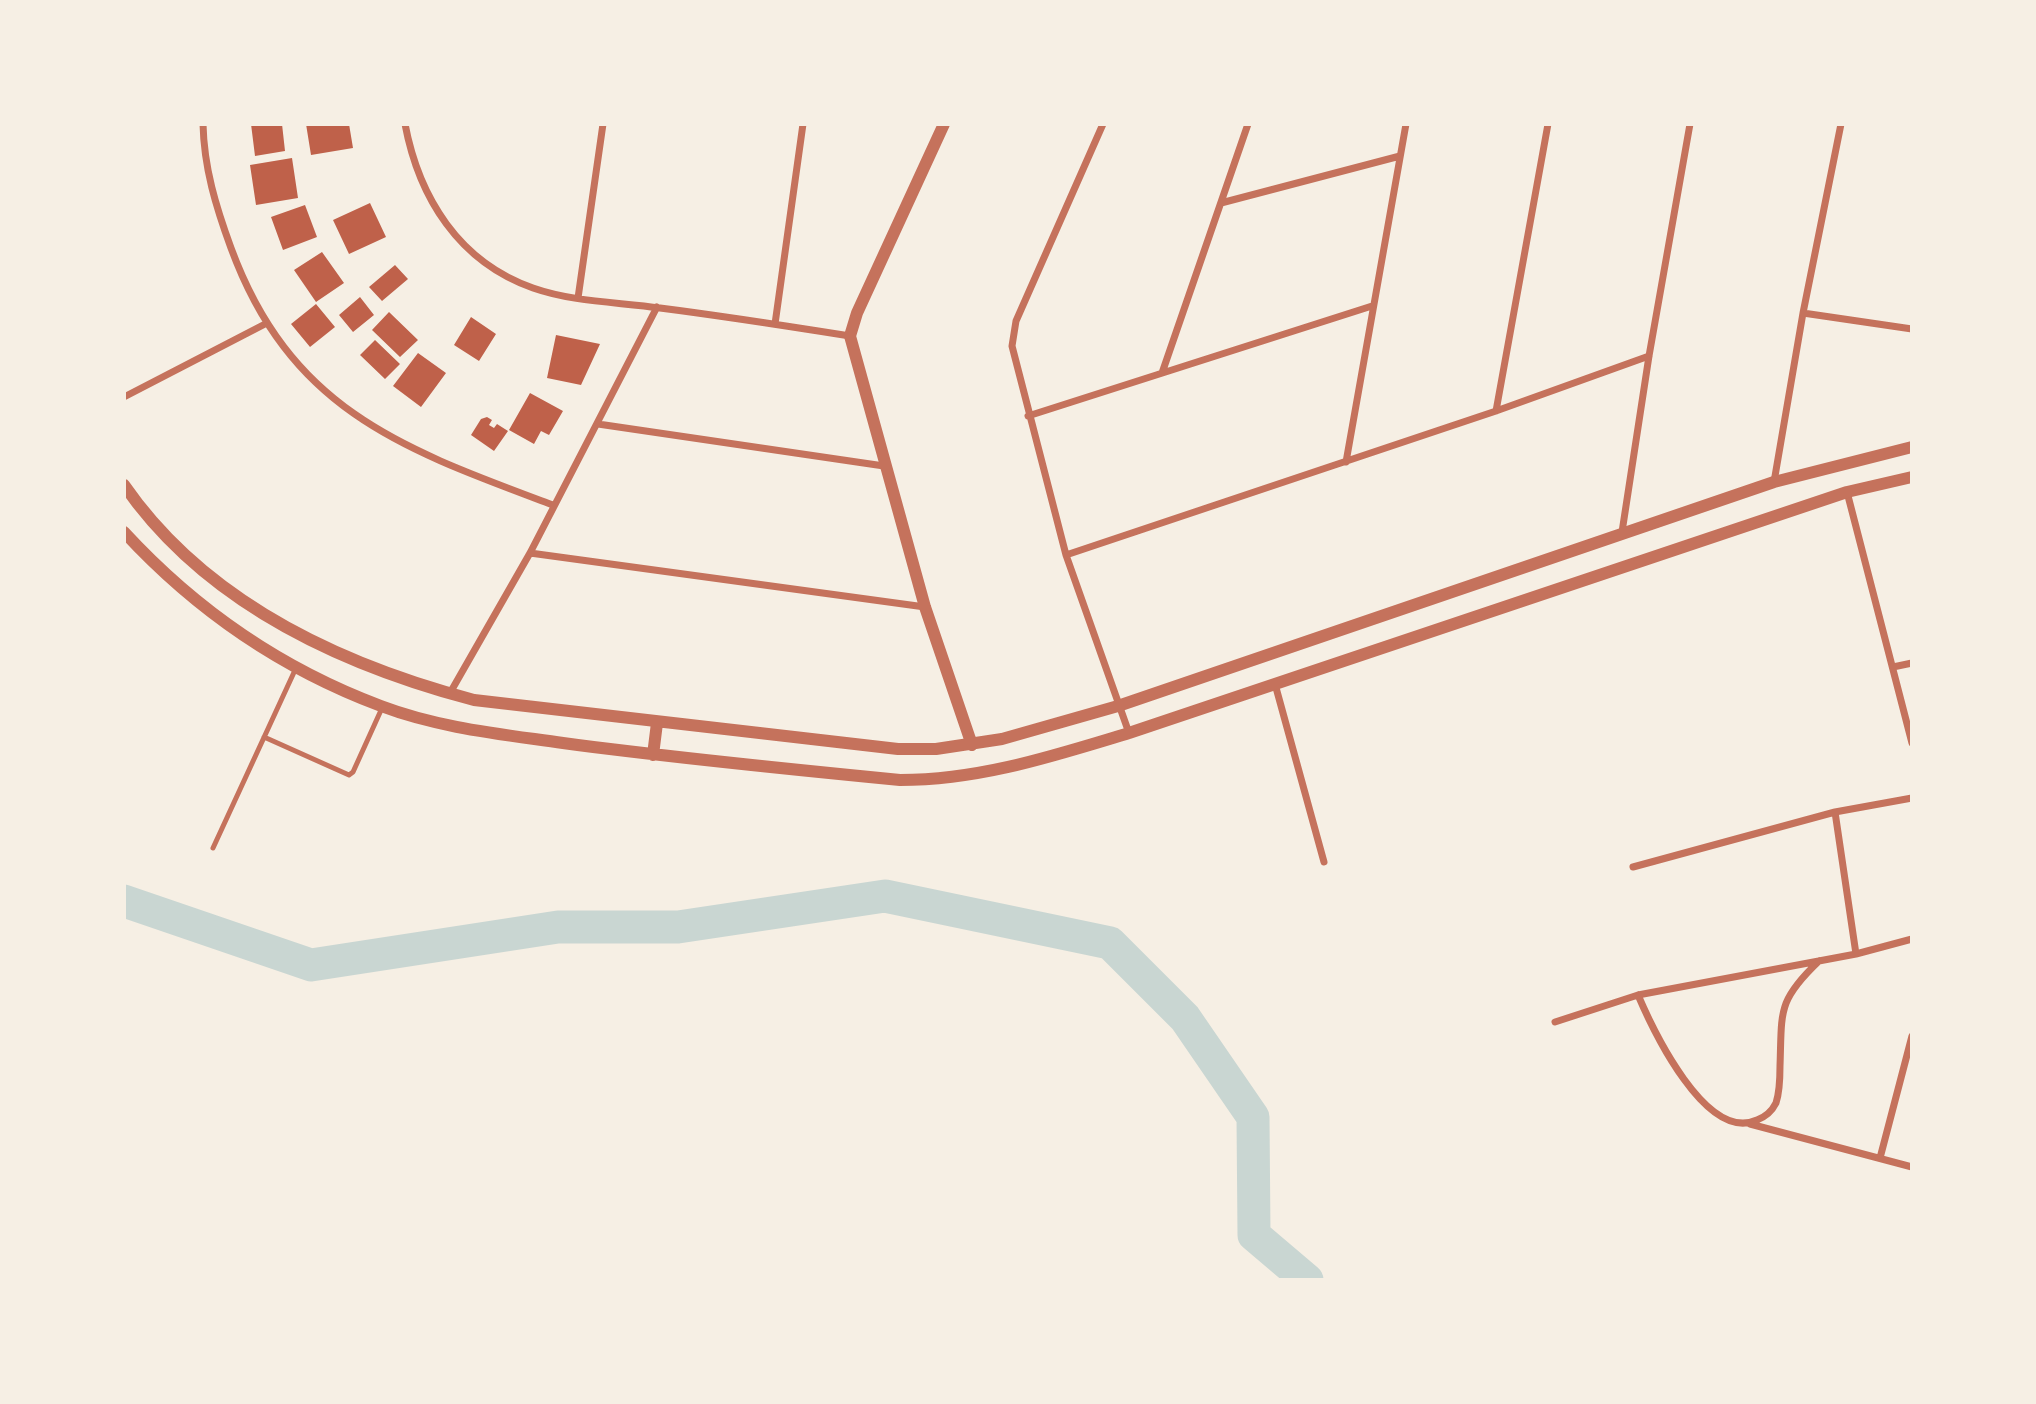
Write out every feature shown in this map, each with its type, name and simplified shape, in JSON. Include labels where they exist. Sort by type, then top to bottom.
[{"type":"street","points":[[203,124],[213,198],[238,266],[267,323],[291,358],[330,396],[374,429],[437,462],[553,505]]},
{"type":"street","points":[[405,124],[412,162],[430,203],[458,239],[492,268],[533,288],[578,298],[850,336]]},
{"type":"street","points":[[578,298],[603,124]]},
{"type":"street","points":[[775,324],[803,124]]},
{"type":"street","points":[[944,124],[857,313],[850,336],[925,607],[972,745]]},
{"type":"street","points":[[1103,124],[1016,321],[1012,346],[1066,555],[1129,733]]},
{"type":"street","points":[[1162,373],[1248,124]]},
{"type":"street","points":[[1346,462],[1406,124]]},
{"type":"street","points":[[1496,411],[1548,124]]},
{"type":"street","points":[[1622,532],[1648,356],[1690,124]]},
{"type":"street","points":[[1774,482],[1803,313],[1841,124]]},
{"type":"street","points":[[1221,203],[1400,156]]},
{"type":"street","points":[[1028,416],[1373,306]]},
{"type":"street","points":[[450,693],[530,553],[657,307]]},
{"type":"street","points":[[1803,313],[1912,329]]},
{"type":"street","points":[[124,397],[267,323]]},
{"type":"street","points":[[1066,555],[1496,411],[1648,356]]},
{"type":"street","points":[[598,424],[884,466]]},
{"type":"street","points":[[124,485],[164,534],[228,591],[264,615],[322,647],[450,693],[474,699],[657,723],[898,749],[972,745],[1118,706],[1774,482],[1912,447]]},
{"type":"street","points":[[124,532],[177,586],[247,639],[297,666],[383,706],[463,729],[653,755],[900,780],[935,780],[1012,767],[1129,733],[1847,492],[1912,477]]},
{"type":"street","points":[[1847,492],[1912,743]]},
{"type":"street","points":[[530,553],[925,607]]},
{"type":"street","points":[[1892,667],[1912,663]]},
{"type":"street","points":[[1275,684],[1324,862]]},
{"type":"street","points":[[653,755],[657,723]]},
{"type":"street","points":[[1633,867],[1835,812],[1912,798]]},
{"type":"street","points":[[1835,812],[1856,954]]},
{"type":"street","points":[[1555,1022],[1638,995],[1856,954],[1912,939]]},
{"type":"street","points":[[1750,1124],[1764,1117],[1775,1105],[1779,1089],[1785,1000],[1793,986],[1819,961]]},
{"type":"street","points":[[1638,995],[1665,1056],[1680,1077],[1717,1113],[1734,1124],[1750,1124],[1912,1167]]},
{"type":"street","points":[[1880,1158],[1912,1035]]},
{"type":"lane","points":[[213,848],[297,666]]},
{"type":"lane","points":[[264,737],[349,775],[383,706]]},
{"type":"building","points":[[251,124],[282,124],[285,151],[255,156]]},
{"type":"building","points":[[306,124],[349,124],[353,148],[311,155]]},
{"type":"building","points":[[292,158],[298,198],[256,205],[250,165]]},
{"type":"building","points":[[370,203],[386,237],[349,254],[333,220]]},
{"type":"building","points":[[305,205],[317,237],[283,250],[271,217]]},
{"type":"building","points":[[322,252],[344,283],[316,302],[294,270]]},
{"type":"building","points":[[395,265],[408,279],[382,301],[369,287]]},
{"type":"building","points":[[360,297],[374,315],[353,332],[339,315]]},
{"type":"building","points":[[316,304],[335,327],[310,347],[291,324]]},
{"type":"building","points":[[389,312],[418,340],[400,357],[372,330]]},
{"type":"building","points":[[471,317],[496,334],[479,361],[454,345]]},
{"type":"building","points":[[556,335],[600,344],[581,385],[547,378]]},
{"type":"building","points":[[375,340],[400,364],[385,379],[360,355]]},
{"type":"building","points":[[418,353],[446,373],[421,407],[393,386]]},
{"type":"building","points":[[530,393],[563,411],[549,435],[541,431],[534,444],[509,430]]},
{"type":"building","points":[[487,417],[492,420],[489,425],[494,428],[497,424],[508,431],[494,451],[471,435],[481,419]]},
{"type":"waterway","points":[[124,901],[311,965],[558,927],[678,927],[885,896],[1110,943],[1185,1018],[1253,1117],[1254,1235],[1307,1280]]}]
